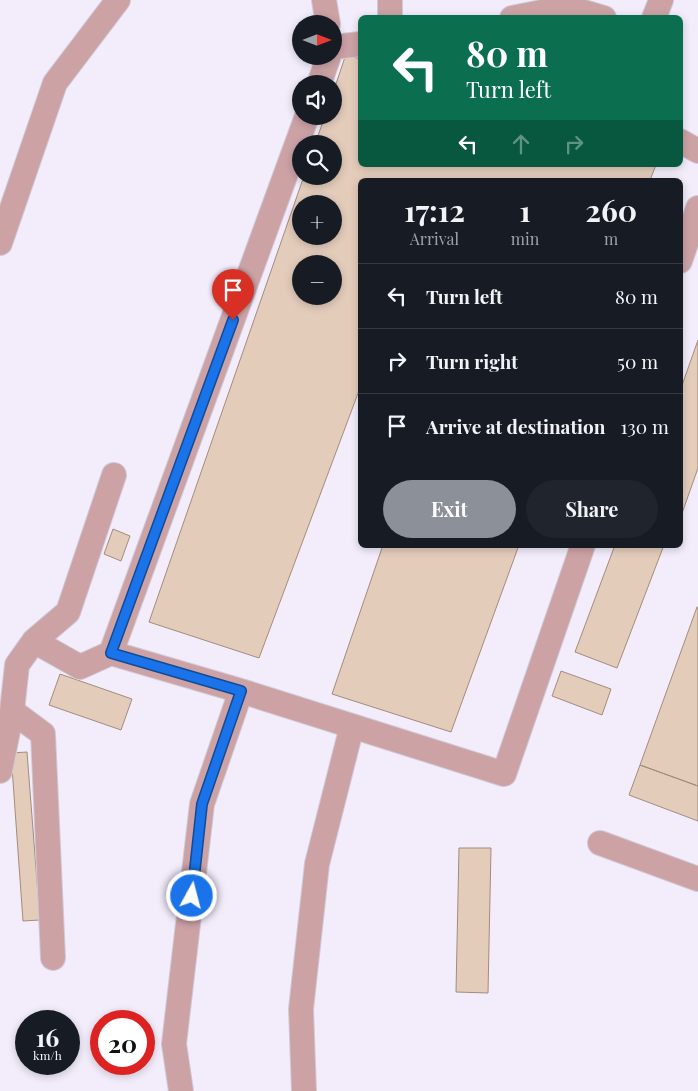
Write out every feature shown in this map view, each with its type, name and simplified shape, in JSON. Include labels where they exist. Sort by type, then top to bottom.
[{"type":"lane","points":[[0,243],[55,83],[118,0]]},
{"type":"lane","points":[[324,0],[326,15]]},
{"type":"lane","points":[[390,0],[390,15]]},
{"type":"lane","points":[[655,15],[661,0]]},
{"type":"lane","points":[[527,15],[567,7],[594,15]]},
{"type":"lane","points":[[342,46],[358,44]]},
{"type":"lane","points":[[111,653],[304,125]]},
{"type":"lane","points":[[683,143],[698,151]]},
{"type":"lane","points":[[683,252],[698,208]]},
{"type":"lane","points":[[0,771],[12,712],[17,665],[34,642],[68,612],[114,475]]},
{"type":"lane","points":[[34,642],[80,667],[111,653],[241,691],[504,774],[582,548]]},
{"type":"lane","points":[[181,1091],[174,1044],[202,804],[241,691]]},
{"type":"lane","points":[[12,712],[44,734],[53,958]]},
{"type":"lane","points":[[304,1091],[301,1009],[317,864],[352,726]]},
{"type":"lane","points":[[600,843],[698,879]]},
{"type":"building","points":[[346,54],[358,58],[358,167],[655,167],[651,178],[358,178],[358,393],[259,658],[149,622],[292,211],[292,245],[342,245],[342,195],[297,195],[301,185],[342,185],[342,135],[318,135],[322,125],[342,125],[342,75],[339,75]]},
{"type":"building","points":[[698,340],[698,468],[683,510],[683,382]]},
{"type":"building","points":[[113,529],[130,536],[121,561],[104,554]]},
{"type":"building","points":[[382,548],[518,548],[451,732],[332,694]]},
{"type":"building","points":[[614,548],[663,548],[617,668],[575,652]]},
{"type":"building","points":[[698,607],[698,786],[640,765]]},
{"type":"building","points":[[561,671],[611,689],[602,715],[552,696]]},
{"type":"building","points":[[60,674],[132,699],[121,730],[49,705]]},
{"type":"building","points":[[27,752],[40,920],[23,921],[11,753]]},
{"type":"building","points":[[640,765],[698,786],[698,821],[629,795]]},
{"type":"building","points":[[459,848],[491,848],[488,993],[456,992]]},
{"type":"route","points":[[192,896],[202,804],[241,691],[111,653],[233,320]]}]
